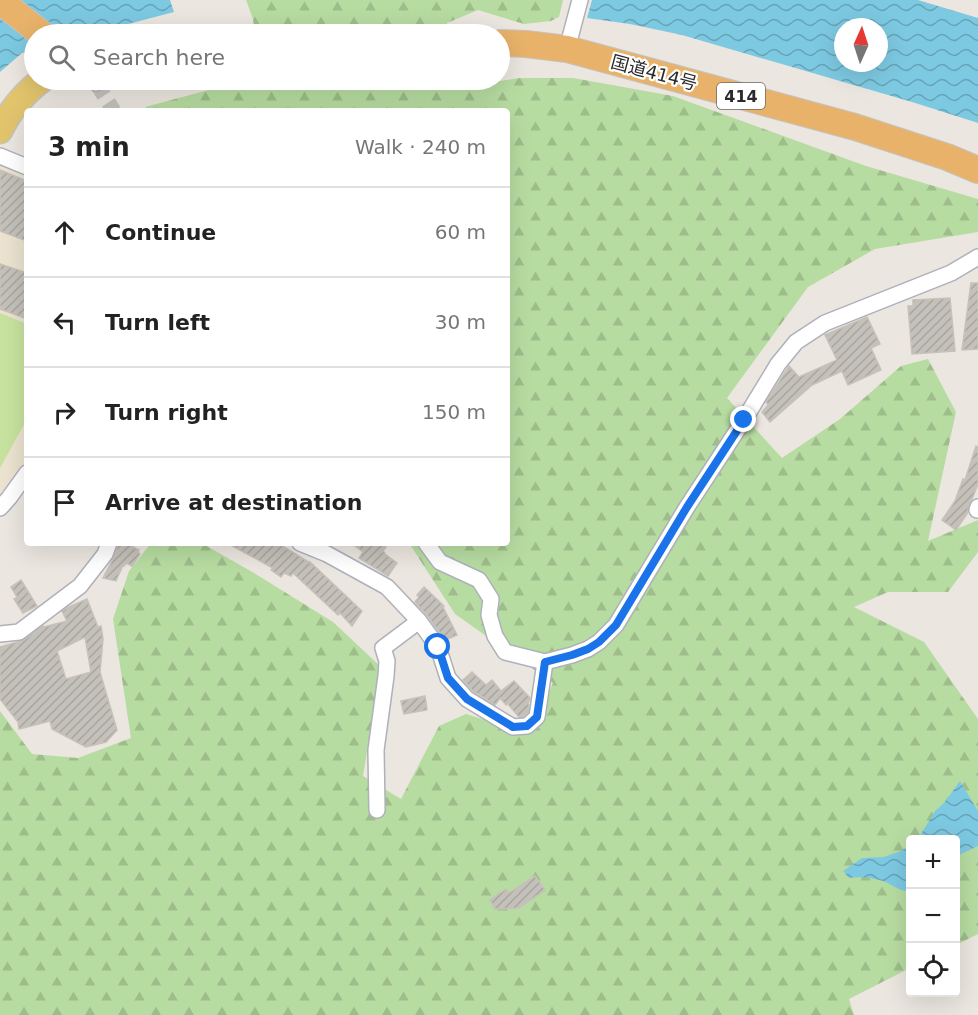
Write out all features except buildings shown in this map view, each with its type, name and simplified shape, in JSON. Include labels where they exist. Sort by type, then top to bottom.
[{"type":"highway","points":[[0,1],[29,24]]},
{"type":"highway","name":"国道414号","points":[[510,43],[567,49],[855,127],[947,157],[978,170]]},
{"type":"main road","points":[[0,131],[8,116],[31,90]]},
{"type":"street","points":[[567,49],[580,0]]},
{"type":"street","points":[[0,156],[24,166]]},
{"type":"street","points":[[428,546],[440,562],[479,580],[491,599],[489,615],[495,636],[505,652],[545,662],[588,649],[599,642],[616,625],[687,507],[778,364],[796,342],[825,323],[951,273],[978,257]]},
{"type":"street","points":[[0,508],[24,477]]},
{"type":"street","points":[[0,634],[19,632],[80,586],[105,554],[108,546]]},
{"type":"street","points":[[327,548],[387,587],[420,621],[438,647],[448,678],[467,699],[513,727],[527,726],[537,717],[545,662]]},
{"type":"street","points":[[380,802],[376,750],[387,669],[383,648],[420,621]]},
{"type":"shaded area","points":[[0,162],[24,172],[24,465],[0,497]]},
{"type":"green space","points":[[246,0],[563,0],[559,17],[551,21],[524,24],[478,10],[447,24],[254,24]]},
{"type":"green space","points":[[573,78],[673,96],[866,166],[978,199],[978,232],[875,249],[808,287],[727,398],[782,458],[840,419],[901,366],[928,359],[956,412],[928,541],[978,520],[978,552],[948,592],[888,592],[854,607],[924,642],[978,719],[978,934],[960,943],[960,835],[906,835],[906,970],[849,999],[854,1015],[0,1015],[0,711],[32,754],[78,758],[131,738],[113,619],[129,571],[149,546],[207,546],[333,622],[381,667],[363,776],[401,799],[439,726],[466,714],[531,734],[553,683],[455,614],[411,546],[510,546],[510,108],[145,107],[209,90],[510,90],[510,79]]},
{"type":"green space","points":[[0,313],[24,323],[24,424],[0,468]]},
{"type":"water","points":[[0,0],[170,0],[174,12],[128,24],[24,24],[24,52],[0,72]]},
{"type":"water","points":[[592,0],[918,0],[978,18],[978,123],[682,35],[587,18]]},
{"type":"water","points":[[960,781],[978,811],[978,846],[960,855],[960,835],[920,835],[935,811]]},
{"type":"water","points":[[906,848],[906,891],[875,879],[849,878],[843,871],[862,858],[884,857]]},
{"type":"tunnel","points":[[100,90],[112,108]]},
{"type":"route","points":[[438,647],[448,678],[467,699],[513,727],[527,726],[537,717],[545,662],[588,649],[599,642],[616,625],[687,507],[744,420]]}]
